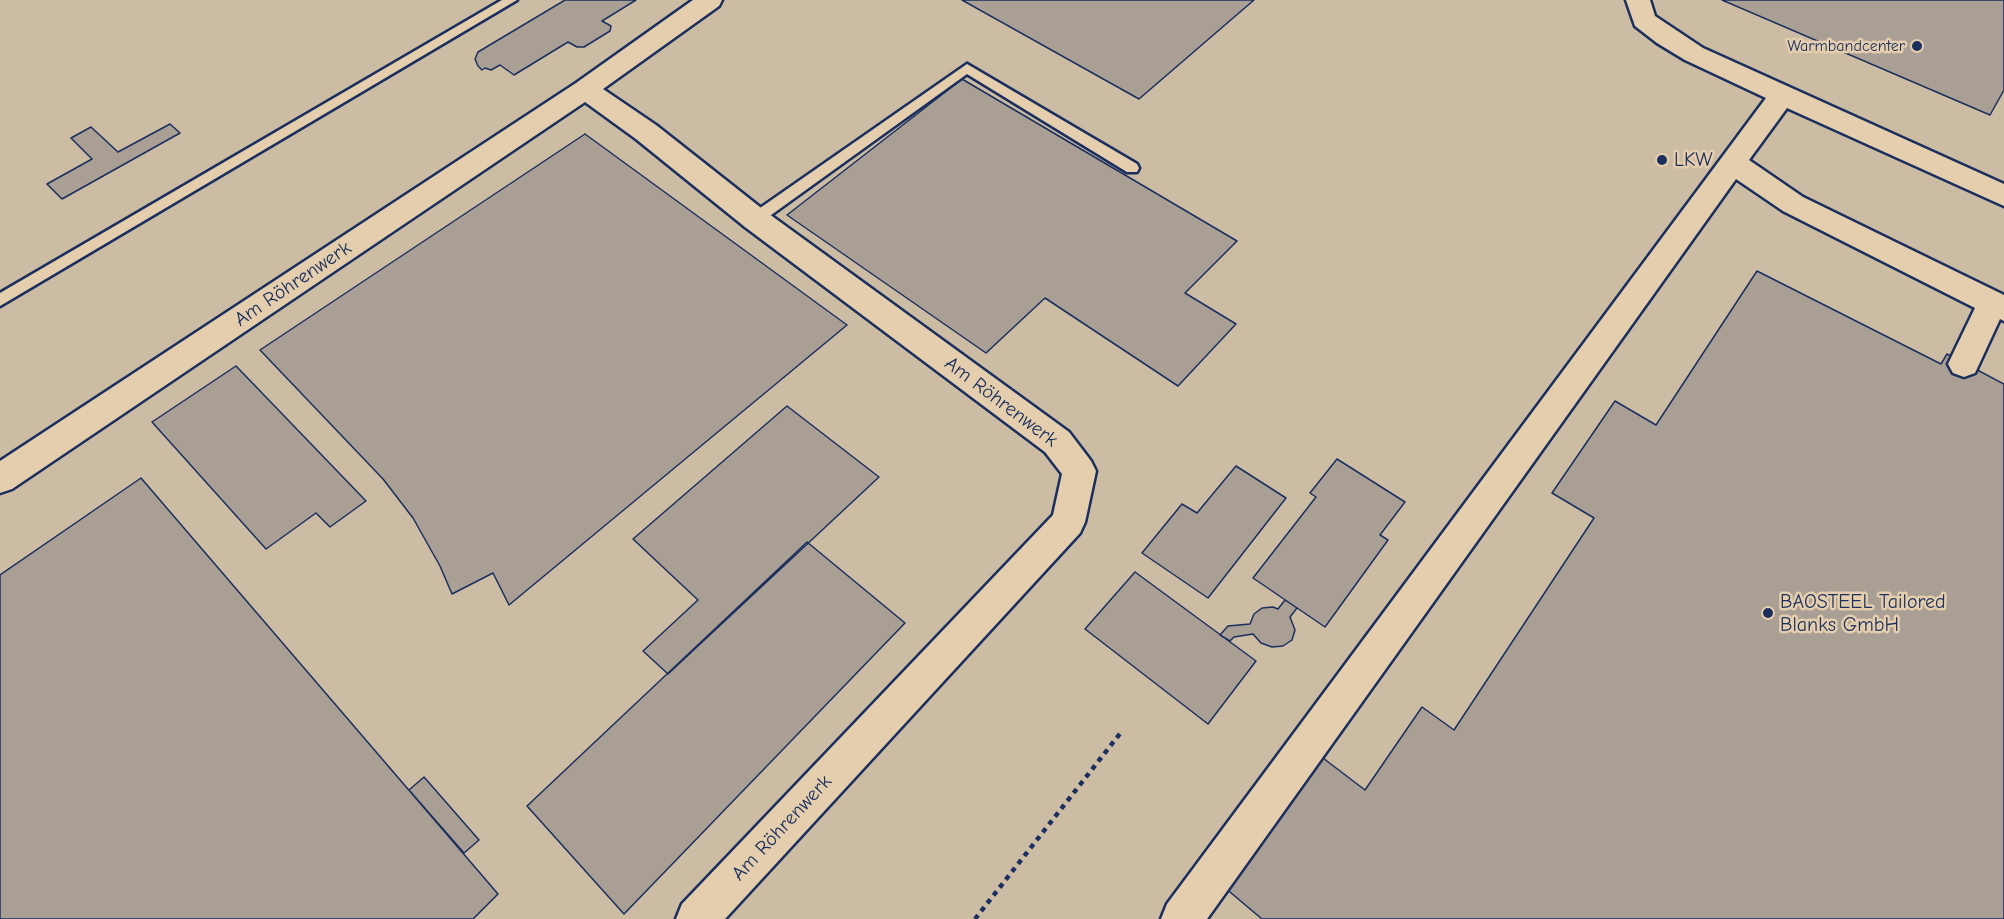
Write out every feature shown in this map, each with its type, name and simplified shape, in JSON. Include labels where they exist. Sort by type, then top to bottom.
[{"type":"street","name":"Am Röhrenwerk","points":[[0,479],[585,89],[710,0]]},
{"type":"street","points":[[1638,0],[1644,20],[1694,54],[2004,196]]},
{"type":"street","name":"Am Röhrenwerk","points":[[585,89],[646,132],[755,219],[1058,442],[1079,471],[1068,522],[697,919]]},
{"type":"street","points":[[1182,919],[1782,95]]},
{"type":"street","points":[[1733,163],[1793,204],[1998,306],[1964,363]]},
{"type":"lane","points":[[0,300],[511,0]]},
{"type":"lane","points":[[755,219],[967,68],[1132,168]]},
{"type":"path","points":[[975,919],[1122,731]]},
{"type":"shaded area","points":[[0,0],[2004,0],[2004,919],[0,919]]},
{"type":"building","points":[[565,0],[636,0],[602,21],[611,26],[610,31],[584,47],[577,47],[568,42],[514,75],[500,65],[491,70],[485,68],[482,70],[478,66],[475,59],[478,52]]},
{"type":"building","points":[[962,0],[1254,0],[1139,99]]},
{"type":"building","name":"Warmbandcenter","points":[[1722,0],[2004,0],[2004,90],[1990,115]]},
{"type":"building","points":[[962,79],[1237,241],[1185,293],[1236,324],[1178,386],[1045,298],[986,353],[787,215]]},
{"type":"building","points":[[170,124],[180,133],[62,199],[47,184],[92,159],[71,138],[91,127],[118,152]]},
{"type":"building","points":[[585,134],[847,325],[509,605],[493,573],[452,594],[440,566],[413,518],[383,479],[260,350]]},
{"type":"building","name":"BAOSTEEL Tailored Blanks GmbH","points":[[1757,271],[1941,364],[1947,354],[2004,384],[2004,919],[1262,919],[1224,887],[1319,755],[1365,790],[1422,707],[1454,730],[1594,518],[1552,493],[1615,401],[1656,425]]},
{"type":"building","points":[[236,366],[366,501],[330,527],[316,513],[266,549],[152,422]]},
{"type":"building","points":[[787,406],[879,477],[668,674],[643,651],[698,600],[633,539]]},
{"type":"building","points":[[1337,459],[1405,502],[1380,535],[1388,540],[1325,627],[1253,578],[1316,497],[1310,493]]},
{"type":"building","points":[[1236,466],[1286,498],[1208,598],[1142,553],[1182,504],[1197,513]]},
{"type":"building","points":[[141,478],[498,894],[473,919],[0,919],[0,575]]},
{"type":"building","points":[[807,542],[905,623],[624,914],[527,806]]},
{"type":"building","points":[[1135,572],[1256,661],[1208,724],[1085,629]]},
{"type":"building","points":[[1285,600],[1297,608],[1290,617],[1295,630],[1292,640],[1283,646],[1272,647],[1261,643],[1253,634],[1234,637],[1230,641],[1220,635],[1228,626],[1250,624],[1254,614],[1262,608],[1278,609]]},
{"type":"building","points":[[424,777],[479,840],[464,853],[409,790]]},
{"type":"place","name":"Warmbandcenter","points":[[1917,46]]},
{"type":"place","name":"LKW","points":[[1662,160]]},
{"type":"place","name":"BAOSTEEL Tailored Blanks GmbH","points":[[1768,613]]}]
